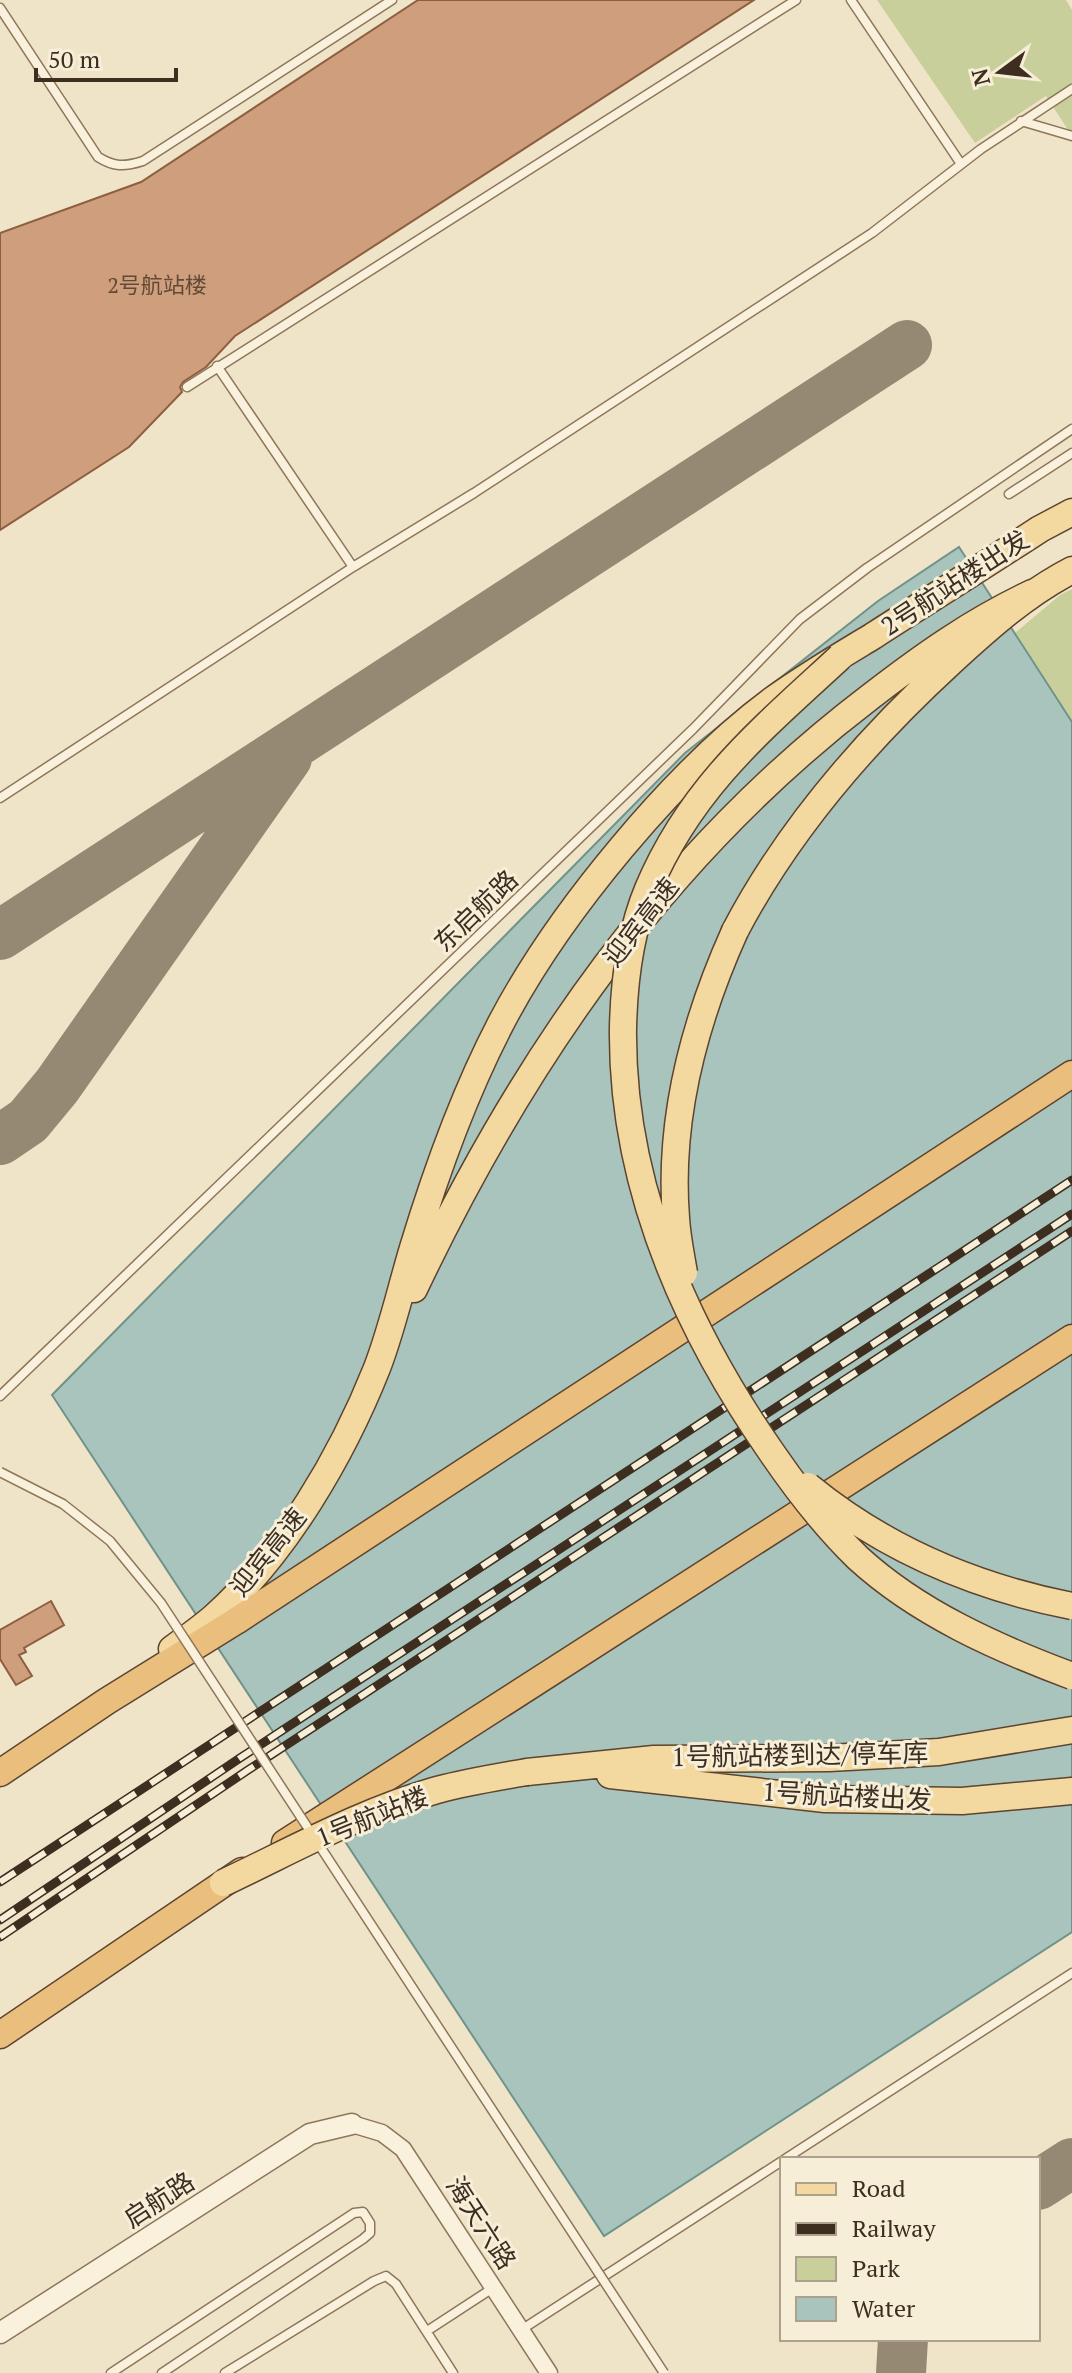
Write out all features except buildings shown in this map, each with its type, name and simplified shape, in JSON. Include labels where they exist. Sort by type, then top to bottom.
[{"type":"highway","points":[[0,1773],[1072,1074]]},
{"type":"highway","points":[[0,2035],[223,1883],[1072,1338]]},
{"type":"main road","name":"2号航站楼出发","points":[[840,657],[1072,509]]},
{"type":"main road","points":[[714,1360],[694,1313],[685,1274],[676,1219],[675,1174],[676,1129],[689,1057],[716,973],[755,894],[800,827],[855,759],[912,698],[1032,593],[1066,574]]},
{"type":"main road","name":"迎宾高速","points":[[107,1701],[213,1617],[267,1558],[308,1503],[334,1463],[445,1224],[482,1154],[568,1020],[664,891],[703,846],[811,743],[940,643],[1032,593]]},
{"type":"main road","points":[[840,657],[738,751],[684,818],[647,891],[631,944],[624,994],[623,1051],[635,1157],[673,1279],[741,1410],[800,1494],[861,1560],[937,1615],[983,1639],[1072,1676]]},
{"type":"main road","name":"迎宾高速","points":[[379,1363],[414,1244],[457,1123],[502,1021],[547,948],[614,859],[694,770],[773,700],[840,657]]},
{"type":"main road","points":[[773,1454],[845,1516],[913,1554],[989,1586],[1072,1606]]},
{"type":"main road","name":"1号航站楼到达/停车库","points":[[527,1772],[654,1759],[829,1758],[939,1752],[1072,1730]]},
{"type":"main road","name":"1号航站楼","points":[[223,1883],[393,1805],[466,1783],[527,1772]]},
{"type":"main road","name":"1号航站楼出发","points":[[527,1772],[653,1778],[825,1799],[962,1801],[1072,1791]]},
{"type":"street","name":"海天六路","points":[[352,2124],[382,2133],[403,2149],[549,2373]]},
{"type":"street","name":"启航路","points":[[0,2333],[310,2134],[352,2124]]},
{"type":"lane","points":[[0,8],[98,157],[112,166],[127,166],[143,161],[392,0]]},
{"type":"lane","points":[[187,387],[796,0]]},
{"type":"lane","points":[[851,0],[961,164]]},
{"type":"lane","points":[[0,798],[872,233],[961,164],[1072,89]]},
{"type":"lane","points":[[1021,121],[1072,136]]},
{"type":"lane","points":[[217,366],[353,567]]},
{"type":"lane","name":"东启航路","points":[[0,1396],[693,729],[800,619],[867,568],[1072,429]]},
{"type":"lane","points":[[1009,494],[1072,453]]},
{"type":"lane","points":[[0,1472],[63,1504],[110,1541],[161,1603],[664,2373]]},
{"type":"lane","points":[[789,2157],[1072,1973]]},
{"type":"lane","points":[[521,2330],[780,2163]]},
{"type":"lane","points":[[111,2373],[354,2213],[363,2212],[367,2216],[370,2233],[363,2239],[162,2373]]},
{"type":"lane","points":[[225,2373],[386,2276],[396,2284],[453,2373]]},
{"type":"lane","points":[[427,2331],[494,2287]]},
{"type":"green space","points":[[877,0],[1066,0],[1072,10],[1072,136],[1046,96],[975,143]]},
{"type":"green space","points":[[1072,589],[1072,722],[1015,633],[1060,595]]},
{"type":"water","points":[[959,547],[1072,722],[1072,1932],[604,2236],[52,1395],[685,753],[878,601]]},
{"type":"taxiway","points":[[0,935],[907,345]]},
{"type":"taxiway","points":[[0,1140],[28,1121],[57,1086],[287,758]]},
{"type":"taxiway","points":[[1040,2184],[1072,2163]]},
{"type":"taxiway","points":[[901,2373],[903,2341]]},
{"type":"railway","points":[[0,1882],[1072,1180]]},
{"type":"railway","points":[[0,1920],[240,1758],[1072,1214]]},
{"type":"railway","points":[[0,1937],[248,1770],[1072,1231]]}]
